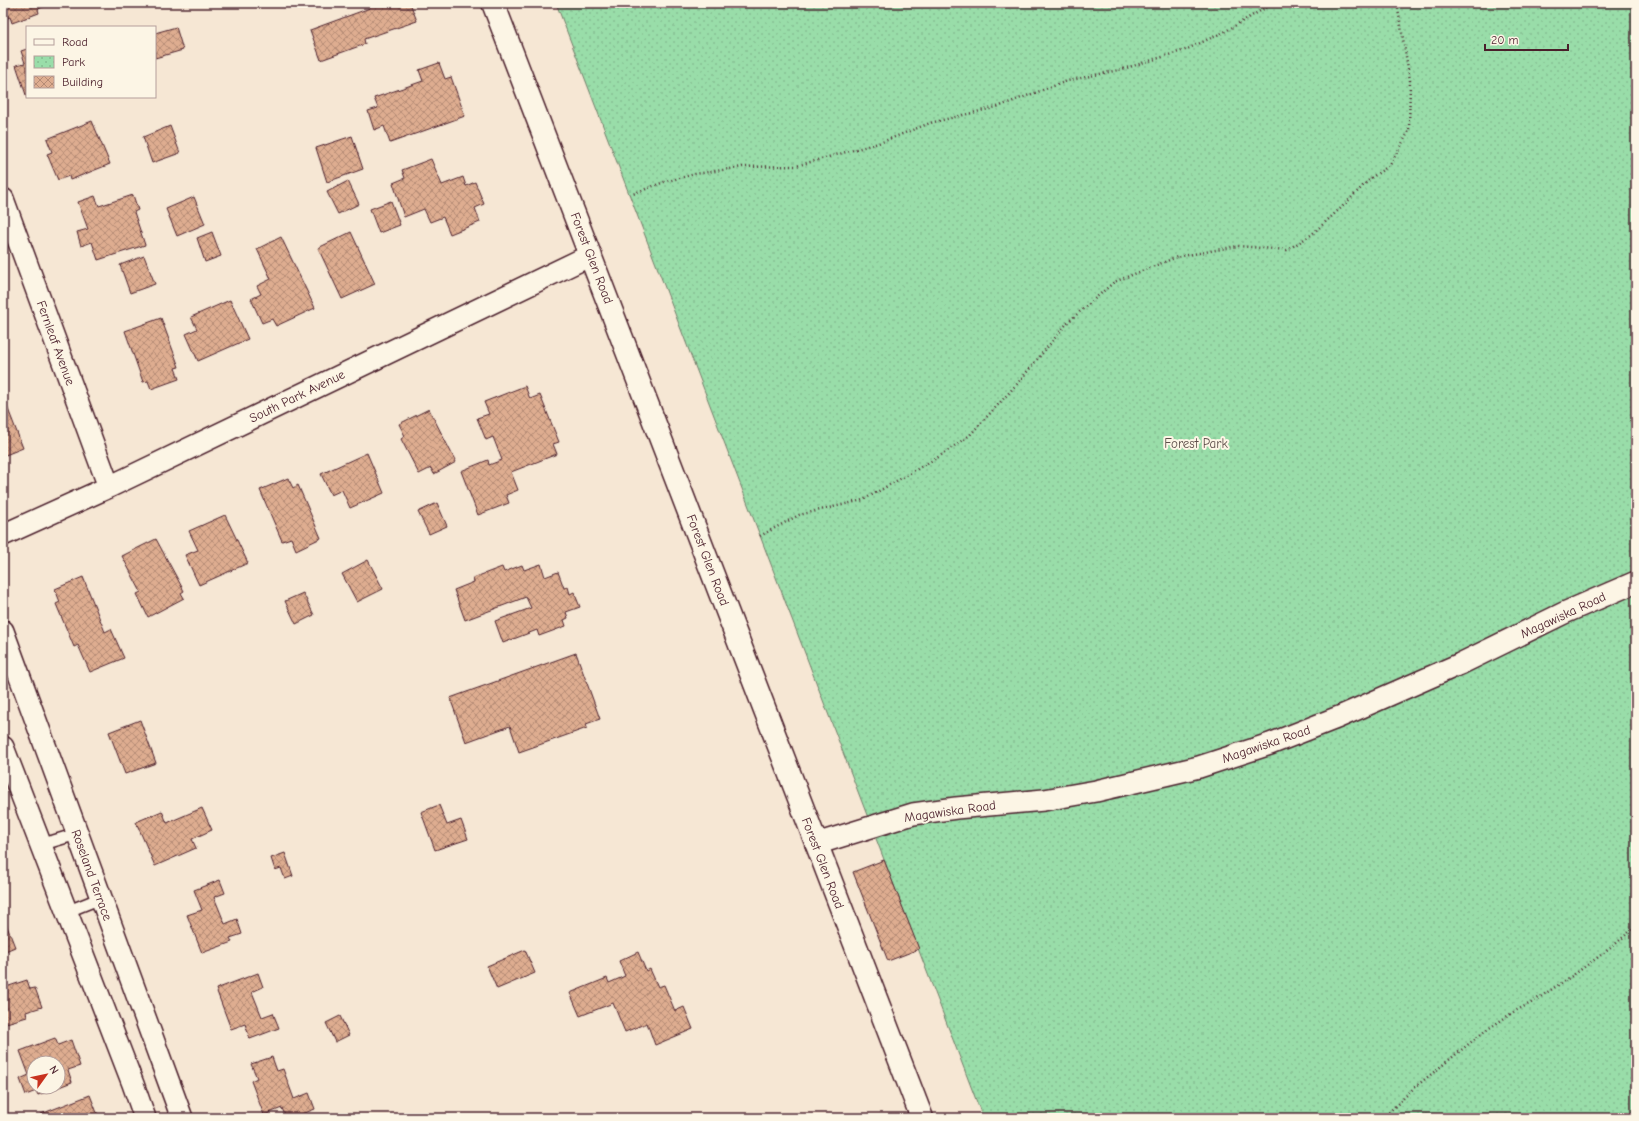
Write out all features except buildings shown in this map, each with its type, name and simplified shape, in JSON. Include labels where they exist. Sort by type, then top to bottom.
[{"type":"street","name":"Forest Glen Road","points":[[493,3],[922,1118]]},
{"type":"street","name":"Fernleaf Avenue","points":[[3,199],[109,487]]},
{"type":"street","name":"South Park Avenue","points":[[3,535],[109,487],[591,256]]},
{"type":"street","name":"Magawiska Road","points":[[816,844],[913,814],[956,808],[1044,800],[1148,780],[1206,765],[1270,744],[1346,715],[1454,667],[1564,613],[1636,582]]},
{"type":"street","name":"Roseland Terrace","points":[[3,631],[182,1118]]},
{"type":"street","points":[[3,747],[145,1118]]},
{"type":"lane","points":[[40,845],[77,834]]},
{"type":"lane","points":[[66,912],[100,898]]},
{"type":"path","points":[[630,195],[664,182],[694,174],[743,167],[796,166],[882,142],[930,123],[997,107],[1067,81],[1123,69],[1185,50],[1224,32],[1274,3]]},
{"type":"path","points":[[760,536],[799,515],[862,500],[940,456],[970,436],[1017,384],[1068,322],[1114,282],[1177,257],[1238,246],[1287,250],[1311,235],[1371,178],[1390,165],[1409,131],[1410,80],[1397,3]]},
{"type":"path","points":[[1384,1118],[1414,1088],[1485,1031],[1515,1011],[1531,1004],[1572,976],[1612,947],[1636,926]]},
{"type":"green space","name":"Forest Park","points":[[556,3],[1636,3],[1636,1118],[983,1118]]}]
